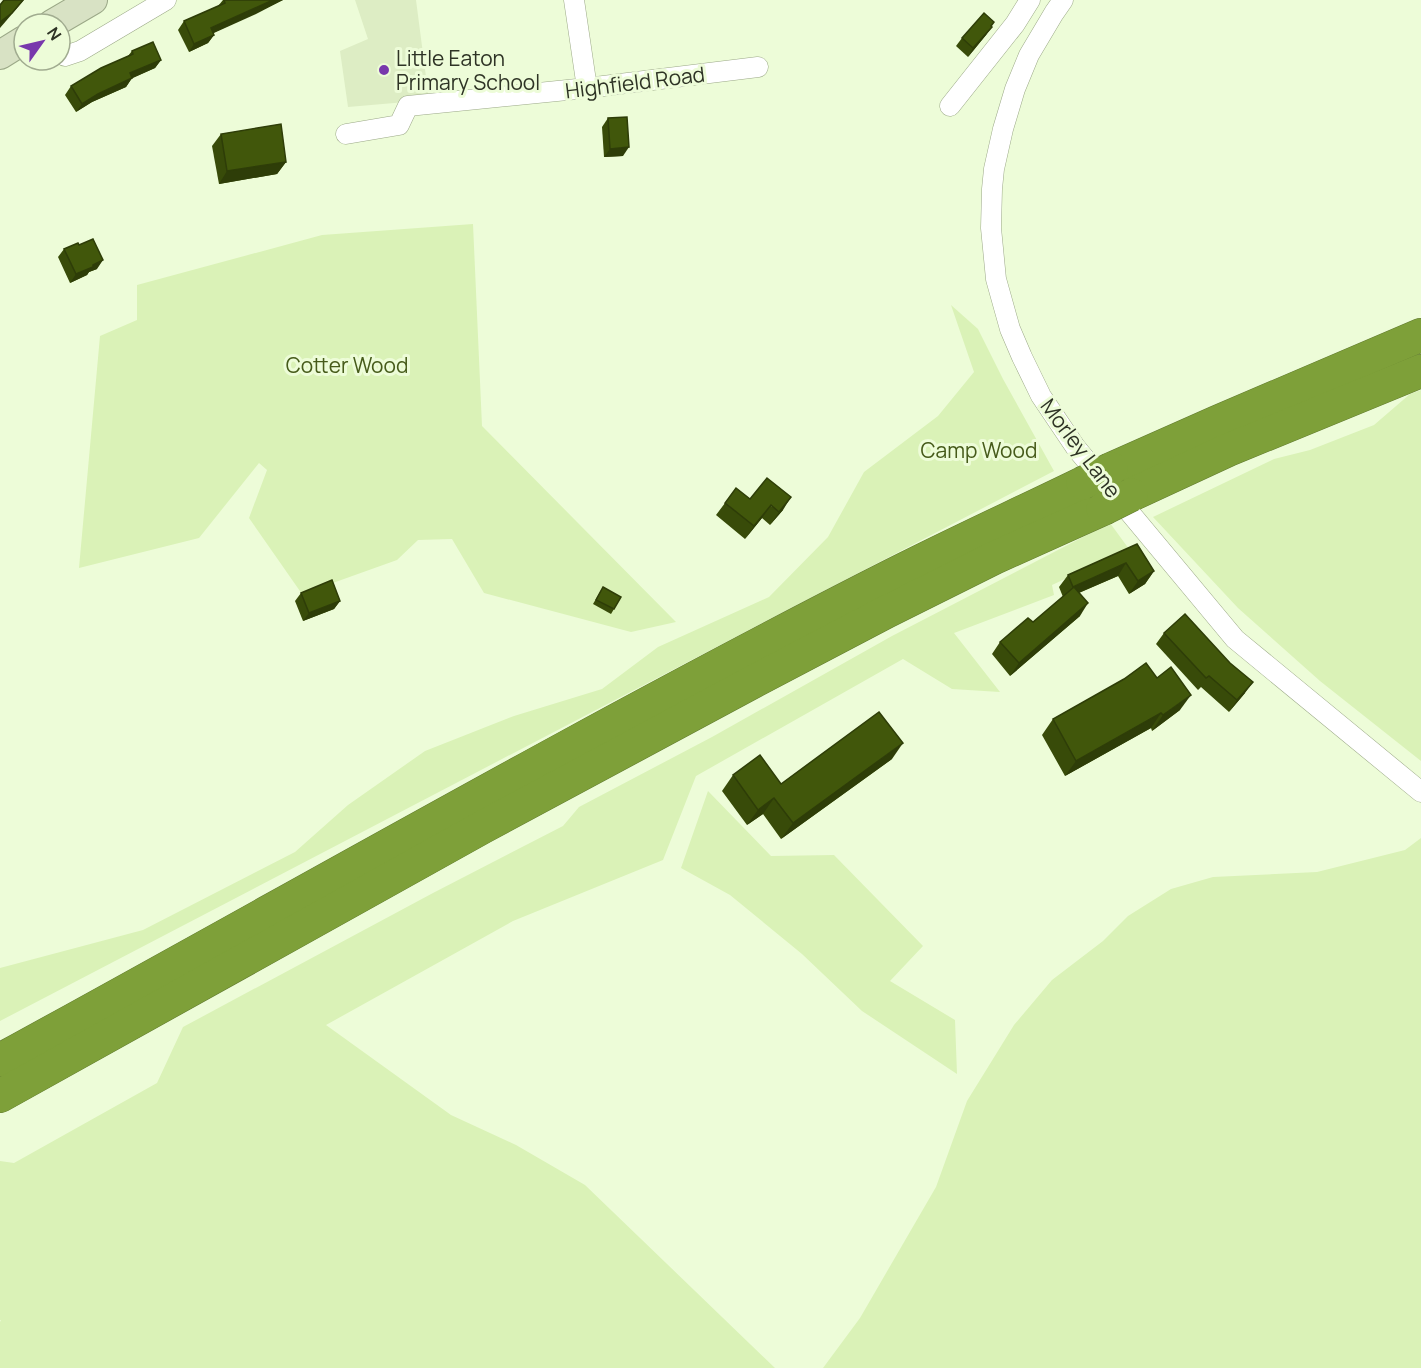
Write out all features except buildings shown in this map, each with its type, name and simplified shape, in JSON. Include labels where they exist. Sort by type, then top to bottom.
[{"type":"highway","points":[[0,1060],[455,808],[868,587],[1097,476],[1216,422],[1421,335]]},
{"type":"highway","points":[[0,1096],[483,827],[886,612],[994,558],[1228,450],[1421,371]]},
{"type":"main road","points":[[72,12],[93,0]]},
{"type":"street","points":[[72,54],[166,0]]},
{"type":"street","points":[[574,0],[587,88]]},
{"type":"street","points":[[950,106],[1015,24],[1030,0]]},
{"type":"street","name":"Morley Lane","points":[[1063,0],[1029,55],[1015,89],[994,169],[991,228],[996,279],[1010,329],[1022,357],[1041,396],[1076,448],[1235,639],[1421,792]]},
{"type":"street","name":"Highfield Road","points":[[346,134],[399,125],[408,106],[587,88],[758,67]]},
{"type":"shaded area","name":"Little Eaton Primary School","points":[[355,0],[416,0],[429,100],[348,107],[340,51],[368,39]]},
{"type":"green space","name":"Cotter Wood","points":[[473,224],[482,426],[676,622],[631,632],[484,593],[452,539],[418,540],[397,560],[302,594],[249,518],[267,470],[259,463],[199,538],[79,568],[100,336],[137,320],[137,285],[322,235]]},
{"type":"green space","name":"Camp Wood","points":[[951,305],[978,329],[1054,471],[0,1021],[0,968],[143,930],[295,852],[348,805],[425,751],[514,716],[602,689],[658,647],[769,597],[828,537],[864,472],[938,416],[974,372]]},
{"type":"green space","points":[[1421,390],[1421,761],[1320,681],[1238,608],[1153,517],[1274,459],[1310,450],[1374,425],[1410,394]]},
{"type":"green space","points":[[1110,523],[1129,549],[1052,585],[1054,595],[954,633],[1000,692],[952,689],[903,659],[696,776],[663,860],[513,921],[326,1025],[451,1115],[516,1145],[585,1185],[775,1368],[0,1368],[0,1161],[14,1163],[157,1083],[183,1027],[563,826],[579,807],[712,737],[892,636]]},
{"type":"green space","points":[[708,791],[771,856],[834,855],[923,946],[890,981],[955,1020],[957,1074],[862,1011],[802,954],[730,895],[681,868]]},
{"type":"green space","points":[[1421,838],[1421,1368],[823,1368],[860,1318],[936,1187],[967,1101],[1014,1025],[1052,980],[1103,941],[1128,916],[1171,889],[1213,877],[1317,872],[1405,850]]},
{"type":"place","name":"Little Eaton Primary School","points":[[384,70]]}]
